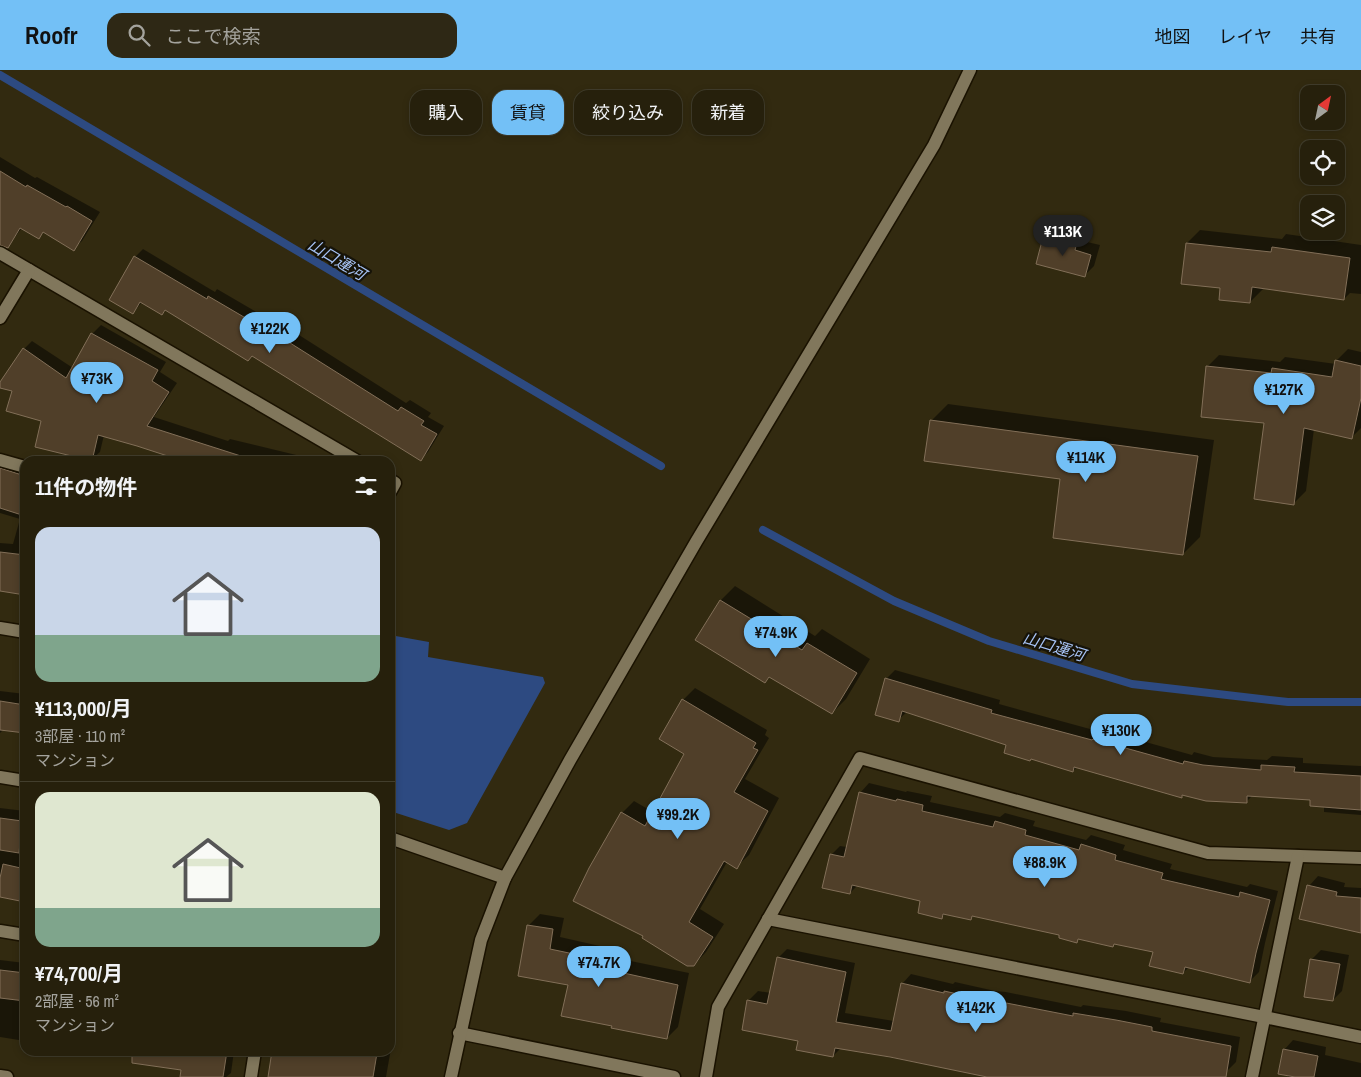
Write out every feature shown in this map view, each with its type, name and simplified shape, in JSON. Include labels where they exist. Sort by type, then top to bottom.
[{"type":"street","points":[[451,1077],[459,1033],[481,940],[505,878],[570,760],[696,542],[934,145],[970,70]]},
{"type":"street","points":[[0,253],[348,456]]},
{"type":"street","points":[[0,318],[29,270]]},
{"type":"street","points":[[0,460],[20,466]]},
{"type":"street","points":[[0,628],[20,631]]},
{"type":"street","points":[[706,1077],[718,1007],[860,758],[1208,854],[1361,858]]},
{"type":"street","points":[[0,777],[20,780]]},
{"type":"street","points":[[395,840],[505,878]]},
{"type":"street","points":[[1252,1077],[1298,856]]},
{"type":"street","points":[[768,919],[1264,1017],[1361,1038]]},
{"type":"street","points":[[0,931],[20,934]]},
{"type":"street","points":[[459,1033],[674,1077]]},
{"type":"street","points":[[251,1077],[254,1056]]},
{"type":"street","points":[[0,1076],[7,1077]]},
{"type":"water","points":[[395,636],[429,642],[428,657],[543,677],[545,683],[467,823],[449,830],[395,813]]},
{"type":"building","points":[[0,171],[26,187],[27,185],[92,221],[74,251],[43,232],[39,239],[20,228],[8,248],[0,245]]},
{"type":"building","points":[[1043,237],[1076,246],[1075,250],[1091,255],[1085,277],[1036,264]]},
{"type":"building","points":[[1186,243],[1271,252],[1272,247],[1350,258],[1344,300],[1252,287],[1250,303],[1219,300],[1220,288],[1181,284]]},
{"type":"building","points":[[134,256],[207,299],[208,296],[279,336],[398,411],[401,407],[424,421],[421,425],[437,434],[421,461],[252,356],[248,361],[165,310],[162,315],[140,302],[133,314],[109,300]]},
{"type":"building","points":[[91,333],[158,370],[152,381],[169,392],[147,426],[241,456],[168,456],[98,435],[93,456],[72,456],[35,447],[41,421],[6,411],[12,391],[0,388],[0,382],[23,348],[66,378]]},
{"type":"building","points":[[1335,360],[1361,366],[1361,398],[1352,439],[1304,428],[1294,505],[1254,499],[1264,423],[1201,417],[1206,366],[1271,373],[1272,368],[1332,377]]},
{"type":"building","points":[[930,420],[1198,456],[1183,555],[1053,538],[1060,479],[924,461]]},
{"type":"building","points":[[0,468],[20,474],[20,514],[0,508]]},
{"type":"building","points":[[0,552],[20,554],[20,594],[0,591]]},
{"type":"building","points":[[720,600],[802,650],[807,643],[857,673],[832,714],[769,677],[765,683],[695,640]]},
{"type":"building","points":[[885,678],[992,710],[991,713],[1183,764],[1184,761],[1203,765],[1261,770],[1261,765],[1295,767],[1294,772],[1361,776],[1361,810],[1310,806],[1310,800],[1247,796],[1247,803],[1206,801],[1182,795],[1182,798],[1074,767],[1073,772],[1031,759],[1030,761],[1004,753],[1006,745],[902,711],[899,722],[875,715]]},
{"type":"building","points":[[682,699],[756,743],[753,748],[758,750],[734,792],[768,811],[737,869],[724,861],[689,922],[713,937],[694,966],[687,966],[642,938],[643,936],[573,901],[589,868],[621,812],[645,826],[684,754],[659,739]]},
{"type":"building","points":[[0,701],[20,704],[20,732],[0,730]]},
{"type":"building","points":[[859,792],[923,805],[922,811],[993,827],[995,821],[1026,830],[1025,835],[1079,850],[1081,844],[1116,855],[1115,860],[1163,873],[1161,879],[1239,897],[1240,892],[1270,900],[1250,983],[1185,967],[1183,974],[1149,966],[1153,952],[1114,944],[1113,947],[1078,939],[1077,943],[1059,938],[1059,935],[972,916],[971,920],[943,914],[942,919],[918,913],[920,901],[852,885],[850,894],[822,888],[830,854],[844,857]]},
{"type":"building","points":[[0,818],[20,821],[19,853],[0,850]]},
{"type":"building","points":[[3,864],[20,868],[20,901],[0,897],[0,878]]},
{"type":"building","points":[[1307,885],[1337,892],[1336,896],[1361,898],[1361,933],[1299,919]]},
{"type":"building","points":[[527,925],[553,929],[550,949],[612,962],[610,970],[678,985],[667,1039],[561,1016],[568,985],[518,976]]},
{"type":"building","points":[[777,957],[846,972],[836,1022],[891,1031],[901,983],[944,993],[944,991],[1073,1016],[1073,1013],[1116,1020],[1152,1027],[1152,1031],[1231,1046],[1226,1077],[987,1077],[835,1048],[833,1057],[796,1050],[798,1041],[742,1030],[747,1000],[767,1004]]},
{"type":"building","points":[[1310,959],[1340,964],[1333,1001],[1304,997]]},
{"type":"building","points":[[0,970],[20,972],[20,1000],[0,998]]},
{"type":"building","points":[[1283,1049],[1318,1056],[1314,1077],[1295,1077],[1278,1074]]},
{"type":"building","points":[[132,1056],[226,1056],[223,1077],[180,1077],[181,1070],[132,1063]]},
{"type":"building","points":[[271,1056],[376,1056],[373,1077],[268,1077]]},
{"type":"waterway","name":"山口運河","points":[[0,75],[661,466]]},
{"type":"waterway","name":"山口運河","points":[[763,530],[894,601],[989,641],[1132,684],[1288,702],[1361,702]]}]
